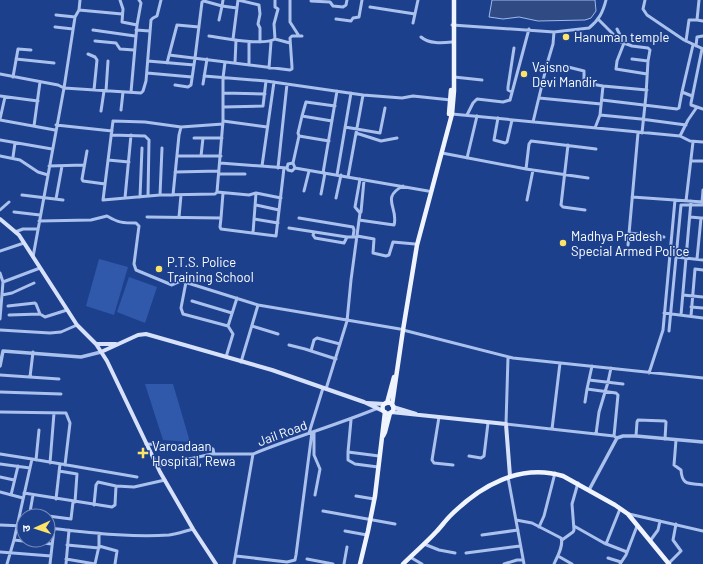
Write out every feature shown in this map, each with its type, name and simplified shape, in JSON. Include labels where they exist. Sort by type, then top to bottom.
[{"type":"main road","points":[[360,564],[374,499],[382,437],[383,406],[386,403],[393,378],[415,244],[452,101],[454,77],[453,0]]},
{"type":"main road","points":[[382,437],[392,409],[401,330],[417,245],[452,114],[453,25]]},
{"type":"main road","points":[[1,221],[19,235],[77,325],[96,344],[107,361],[157,466],[193,530],[216,564]]},
{"type":"main road","points":[[101,352],[138,335],[146,334],[272,370],[364,402],[384,412]]},
{"type":"main road","points":[[96,344],[119,344]]},
{"type":"main road","points":[[364,402],[386,403],[392,409]]},
{"type":"main road","points":[[384,412],[392,409],[439,417],[506,424],[509,476]]},
{"type":"main road","points":[[403,564],[450,516],[475,495],[509,476],[531,472],[555,473],[578,483],[620,508],[628,514],[669,564]]},
{"type":"street","points":[[33,257],[55,130],[64,88],[74,17],[79,10],[80,0]]},
{"type":"street","points":[[120,0],[123,9],[122,22],[136,25]]},
{"type":"street","points":[[131,92],[136,25],[141,4],[139,0]]},
{"type":"street","points":[[0,74],[58,85],[64,88],[141,93],[143,92],[147,73],[151,20],[157,16],[161,0]]},
{"type":"street","points":[[219,20],[223,0]]},
{"type":"street","points":[[235,64],[234,39],[238,0],[260,5],[258,24],[261,31],[260,42]]},
{"type":"street","points":[[270,68],[271,42],[274,39],[274,24],[278,10],[275,7],[275,0]]},
{"type":"street","points":[[170,55],[290,70],[292,69],[290,43],[291,36],[301,36],[290,22],[290,0]]},
{"type":"street","points":[[311,0],[330,2],[333,6],[343,7],[346,5],[347,0]]},
{"type":"street","points":[[336,20],[351,21],[353,18],[358,17],[362,0]]},
{"type":"street","points":[[413,23],[418,0]]},
{"type":"street","points":[[453,25],[554,32],[589,28],[604,10],[606,0]]},
{"type":"street","points":[[645,0],[643,9],[646,15],[686,41],[703,49],[691,104],[703,109]]},
{"type":"street","points":[[697,20],[699,0]]},
{"type":"street","points":[[175,85],[189,86],[192,77],[196,58],[203,1],[237,8]]},
{"type":"street","points":[[370,7],[415,14]]},
{"type":"street","points":[[79,10],[122,14]]},
{"type":"street","points":[[56,15],[74,17]]},
{"type":"street","points":[[598,19],[613,34],[613,39],[632,46],[648,48],[650,50],[647,74],[646,105],[642,133]]},
{"type":"street","points":[[686,41],[689,20],[703,21]]},
{"type":"street","points":[[167,63],[177,26],[199,27]]},
{"type":"street","points":[[55,27],[73,30]]},
{"type":"street","points":[[617,29],[624,43],[617,61],[616,69],[647,74]]},
{"type":"street","points":[[93,30],[135,36]]},
{"type":"street","points":[[136,30],[150,31]]},
{"type":"street","points":[[467,115],[474,100],[479,99],[508,102],[510,100],[529,30]]},
{"type":"street","points":[[533,122],[553,44],[554,32]]},
{"type":"street","points":[[208,36],[249,42],[271,42]]},
{"type":"street","points":[[602,100],[678,108],[694,45],[697,37],[703,36]]},
{"type":"street","points":[[421,37],[424,40],[435,42],[452,42]]},
{"type":"street","points":[[274,39],[290,43]]},
{"type":"street","points":[[95,41],[116,43],[120,49],[134,50]]},
{"type":"street","points":[[249,42],[249,65]]},
{"type":"street","points":[[512,92],[508,90],[508,87],[514,48]]},
{"type":"street","points":[[13,77],[18,49],[31,50]]},
{"type":"street","points":[[88,54],[98,60],[94,90]]},
{"type":"street","points":[[16,58],[54,63]]},
{"type":"street","points":[[203,84],[206,59]]},
{"type":"street","points":[[632,59],[648,61]]},
{"type":"street","points":[[101,111],[108,61]]},
{"type":"street","points":[[148,61],[194,65]]},
{"type":"street","points":[[217,192],[221,156],[223,78],[225,62]]},
{"type":"street","points":[[564,66],[585,72],[585,83],[646,90]]},
{"type":"street","points":[[147,73],[192,77]]},
{"type":"street","points":[[204,76],[266,81],[363,95],[402,98],[414,96],[452,101]]},
{"type":"street","points":[[454,77],[482,80]]},
{"type":"street","points":[[223,107],[262,107],[264,104],[266,81]]},
{"type":"street","points":[[34,126],[40,82]]},
{"type":"street","points":[[262,166],[274,82]]},
{"type":"street","points":[[278,168],[287,84]]},
{"type":"street","points":[[595,128],[600,115],[603,86]]},
{"type":"street","points":[[321,194],[337,91]]},
{"type":"street","points":[[121,110],[123,92]]},
{"type":"street","points":[[682,92],[692,96]]},
{"type":"street","points":[[223,93],[265,94]]},
{"type":"street","points":[[336,198],[351,93]]},
{"type":"street","points":[[348,177],[363,95]]},
{"type":"street","points":[[0,96],[38,101]]},
{"type":"street","points":[[5,97],[0,119],[55,130]]},
{"type":"street","points":[[539,98],[601,104]]},
{"type":"street","points":[[295,168],[294,163],[299,136],[298,133],[306,102],[335,106]]},
{"type":"street","points":[[680,136],[697,107]]},
{"type":"street","points":[[345,127],[380,133],[386,108]]},
{"type":"street","points":[[452,114],[680,136],[693,142],[703,142]]},
{"type":"street","points":[[600,115],[686,125]]},
{"type":"street","points":[[302,116],[332,121]]},
{"type":"street","points":[[467,158],[477,116]]},
{"type":"street","points":[[498,118],[494,140],[505,143],[507,142],[512,120]]},
{"type":"street","points":[[268,127],[223,122],[181,127],[145,122],[114,121],[103,200],[160,195],[215,194],[217,192],[249,195],[256,193],[281,198]]},
{"type":"street","points":[[56,125],[112,131]]},
{"type":"street","points":[[173,195],[176,156],[181,127]]},
{"type":"street","points":[[628,245],[638,132]]},
{"type":"street","points":[[356,133],[381,141],[397,138]]},
{"type":"street","points":[[111,135],[145,136],[149,140],[148,196]]},
{"type":"street","points":[[125,198],[130,162],[131,136]]},
{"type":"street","points":[[299,136],[329,141]]},
{"type":"street","points":[[194,138],[222,138]]},
{"type":"street","points":[[201,156],[203,138]]},
{"type":"street","points":[[0,140],[52,149]]},
{"type":"street","points":[[526,169],[529,144],[531,141],[596,149]]},
{"type":"street","points":[[686,201],[693,142]]},
{"type":"street","points":[[13,158],[15,143]]},
{"type":"street","points":[[568,145],[561,206],[563,208],[585,210]]},
{"type":"street","points":[[140,197],[142,148]]},
{"type":"street","points":[[160,195],[162,148]]},
{"type":"street","points":[[87,151],[82,178],[83,181],[105,184]]},
{"type":"street","points":[[442,153],[526,169],[588,178]]},
{"type":"street","points":[[0,156],[25,162],[38,172],[48,175]]},
{"type":"street","points":[[176,156],[221,156]]},
{"type":"street","points":[[108,160],[130,162]]},
{"type":"street","points":[[691,161],[703,161]]},
{"type":"street","points":[[220,162],[285,168],[291,172],[294,171],[295,168]]},
{"type":"street","points":[[223,193],[221,228],[276,236],[285,168],[288,164],[294,163]]},
{"type":"street","points":[[49,166],[84,165]]},
{"type":"street","points":[[56,199],[62,166]]},
{"type":"street","points":[[295,168],[428,191]]},
{"type":"street","points":[[527,200],[532,170]]},
{"type":"street","points":[[304,191],[309,171]]},
{"type":"street","points":[[175,172],[219,172],[245,174]]},
{"type":"street","points":[[360,212],[355,207],[362,179]]},
{"type":"street","points":[[236,556],[287,562],[295,560],[312,432],[347,321],[360,212],[362,179]]},
{"type":"street","points":[[359,220],[394,225],[395,218],[392,207],[392,195],[395,190],[403,186]]},
{"type":"street","points":[[632,197],[703,203],[703,190]]},
{"type":"street","points":[[253,233],[256,193]]},
{"type":"street","points":[[22,195],[63,200]]},
{"type":"street","points":[[179,217],[181,195]]},
{"type":"street","points":[[649,373],[661,336],[675,200]]},
{"type":"street","points":[[0,210],[9,202]]},
{"type":"street","points":[[681,315],[691,202]]},
{"type":"street","points":[[669,331],[672,314],[681,205],[691,202]]},
{"type":"street","points":[[256,205],[279,210]]},
{"type":"street","points":[[14,212],[40,214]]},
{"type":"street","points":[[39,221],[91,220],[107,216],[120,223],[138,223],[139,226],[134,264],[136,270],[172,286],[180,282],[186,282],[258,305],[401,330],[508,357],[703,378]]},
{"type":"street","points":[[147,217],[221,218]]},
{"type":"street","points":[[690,217],[702,218],[697,259]]},
{"type":"street","points":[[299,218],[353,227],[353,237]]},
{"type":"street","points":[[254,219],[278,223]]},
{"type":"street","points":[[289,228],[347,237],[374,239],[373,253],[386,256],[389,255],[393,242],[415,244]]},
{"type":"street","points":[[15,232],[23,229],[38,229]]},
{"type":"street","points":[[314,232],[313,235],[315,238],[344,242],[347,237]]},
{"type":"street","points":[[629,233],[664,237]]},
{"type":"street","points":[[0,251],[24,243]]},
{"type":"street","points":[[698,248],[703,248]]},
{"type":"street","points":[[676,257],[703,260]]},
{"type":"street","points":[[3,282],[40,268]]},
{"type":"street","points":[[686,268],[703,270]]},
{"type":"street","points":[[690,316],[695,269]]},
{"type":"street","points":[[0,273],[0,277],[3,282],[0,320]]},
{"type":"street","points":[[186,282],[181,308],[183,314],[228,326],[233,334],[226,357]]},
{"type":"street","points":[[1,293],[12,293],[34,283]]},
{"type":"street","points":[[683,295],[703,297],[703,292]]},
{"type":"street","points":[[228,326],[238,298]]},
{"type":"street","points":[[192,300],[232,313]]},
{"type":"street","points":[[8,306],[35,303],[40,314]]},
{"type":"street","points":[[241,362],[258,305]]},
{"type":"street","points":[[692,307],[703,308]]},
{"type":"street","points":[[9,315],[40,314],[45,317],[67,310]]},
{"type":"street","points":[[664,313],[703,318]]},
{"type":"street","points":[[0,330],[50,333],[61,332],[77,325]]},
{"type":"street","points":[[252,326],[278,334]]},
{"type":"street","points":[[311,351],[316,338],[340,344]]},
{"type":"street","points":[[289,345],[336,359]]},
{"type":"street","points":[[0,366],[1,350],[81,357],[101,352]]},
{"type":"street","points":[[30,377],[33,352]]},
{"type":"street","points":[[508,357],[506,424],[615,437],[636,436],[703,442]]},
{"type":"street","points":[[552,429],[560,363]]},
{"type":"street","points":[[585,402],[592,366]]},
{"type":"street","points":[[596,434],[599,412],[611,368]]},
{"type":"street","points":[[0,375],[59,379]]},
{"type":"street","points":[[589,380],[622,384]]},
{"type":"street","points":[[587,389],[616,393],[619,396],[615,437],[589,490]]},
{"type":"street","points":[[0,392],[61,394]]},
{"type":"street","name":"Jail Road","points":[[234,564],[253,454],[312,432],[351,420],[378,408]]},
{"type":"street","points":[[0,412],[66,413],[70,421],[65,465]]},
{"type":"street","points":[[50,463],[54,413]]},
{"type":"street","points":[[439,417],[432,460],[434,463],[453,465]]},
{"type":"street","points":[[351,420],[348,460],[353,463],[378,467]]},
{"type":"street","points":[[636,436],[638,420],[664,421],[666,422],[665,439]]},
{"type":"street","points":[[469,456],[481,458],[484,456],[488,423]]},
{"type":"street","points":[[21,508],[30,468],[34,459],[39,430]]},
{"type":"street","points":[[312,432],[314,455],[320,469],[315,495]]},
{"type":"street","points":[[676,440],[674,465],[681,470],[682,479],[684,482],[703,485]]},
{"type":"street","points":[[146,444],[209,446],[213,449],[214,454]]},
{"type":"street","points":[[348,452],[379,456]]},
{"type":"street","points":[[0,454],[137,477]]},
{"type":"street","points":[[157,466],[214,454],[253,454]]},
{"type":"street","points":[[0,464],[30,468]]},
{"type":"street","points":[[56,499],[60,464]]},
{"type":"street","points":[[11,495],[18,466]]},
{"type":"street","points":[[56,517],[71,519],[77,474],[59,471]]},
{"type":"street","points":[[540,527],[555,473]]},
{"type":"street","points":[[509,476],[524,564]]},
{"type":"street","points":[[0,477],[14,480]]},
{"type":"street","points":[[94,505],[96,483],[98,482],[116,486],[134,486],[165,480]]},
{"type":"street","points":[[554,564],[558,556],[562,540],[573,532],[574,526],[571,510],[578,483]]},
{"type":"street","points":[[24,493],[74,502],[114,507],[116,486]]},
{"type":"street","points":[[0,492],[23,498]]},
{"type":"street","points":[[31,508],[33,494]]},
{"type":"street","points":[[356,496],[374,499]]},
{"type":"street","points":[[606,544],[620,508]]},
{"type":"street","points":[[323,511],[395,524]]},
{"type":"street","points":[[628,514],[703,531]]},
{"type":"street","points":[[516,520],[527,521],[562,540]]},
{"type":"street","points":[[650,541],[658,530],[660,521]]},
{"type":"street","points":[[669,564],[681,552],[672,540],[676,524]]},
{"type":"street","points":[[0,525],[16,526]]},
{"type":"street","points":[[574,526],[606,544],[627,552]]},
{"type":"street","points":[[608,558],[620,563],[627,552],[637,526]]},
{"type":"street","points":[[56,529],[99,533],[156,535],[174,534],[193,530]]},
{"type":"street","points":[[66,564],[69,530]]},
{"type":"street","points":[[482,536],[518,530]]},
{"type":"street","points":[[7,564],[16,531]]},
{"type":"street","points":[[345,531],[367,535]]},
{"type":"street","points":[[66,559],[95,564],[99,547],[99,533]]},
{"type":"street","points":[[424,544],[439,550],[455,553]]},
{"type":"street","points":[[68,545],[99,547],[117,551],[115,564]]},
{"type":"street","points":[[344,564],[347,546]]},
{"type":"street","points":[[466,553],[520,546]]},
{"type":"street","points":[[50,564],[52,548]]},
{"type":"street","points":[[0,552],[51,556]]},
{"type":"street","points":[[558,556],[572,564]]},
{"type":"street","points":[[410,557],[422,564]]},
{"type":"street","points":[[307,559],[333,564]]},
{"type":"street","points":[[504,564],[513,560],[523,560]]},
{"type":"shaded area","points":[[492,0],[595,0],[596,11],[591,18],[585,20],[538,21],[519,17],[503,19],[489,17]]},
{"type":"shaded area","points":[[99,259],[128,267],[114,315],[86,306]]},
{"type":"shaded area","points":[[129,277],[157,287],[145,323],[117,312]]},
{"type":"shaded area","points":[[145,384],[173,384],[190,442],[163,440]]},
{"type":"place","name":"Hanuman temple","points":[[566,37]]},
{"type":"place","name":"Vaisno Devi Mandir","points":[[524,74]]},
{"type":"place","name":"Madhya Pradesh Special Armed Police","points":[[563,243]]},
{"type":"place","name":"P.T.S. Police Training School","points":[[159,269]]},
{"type":"place","name":"Varoadaan Hospital, Rewa","points":[[143,453]]}]
